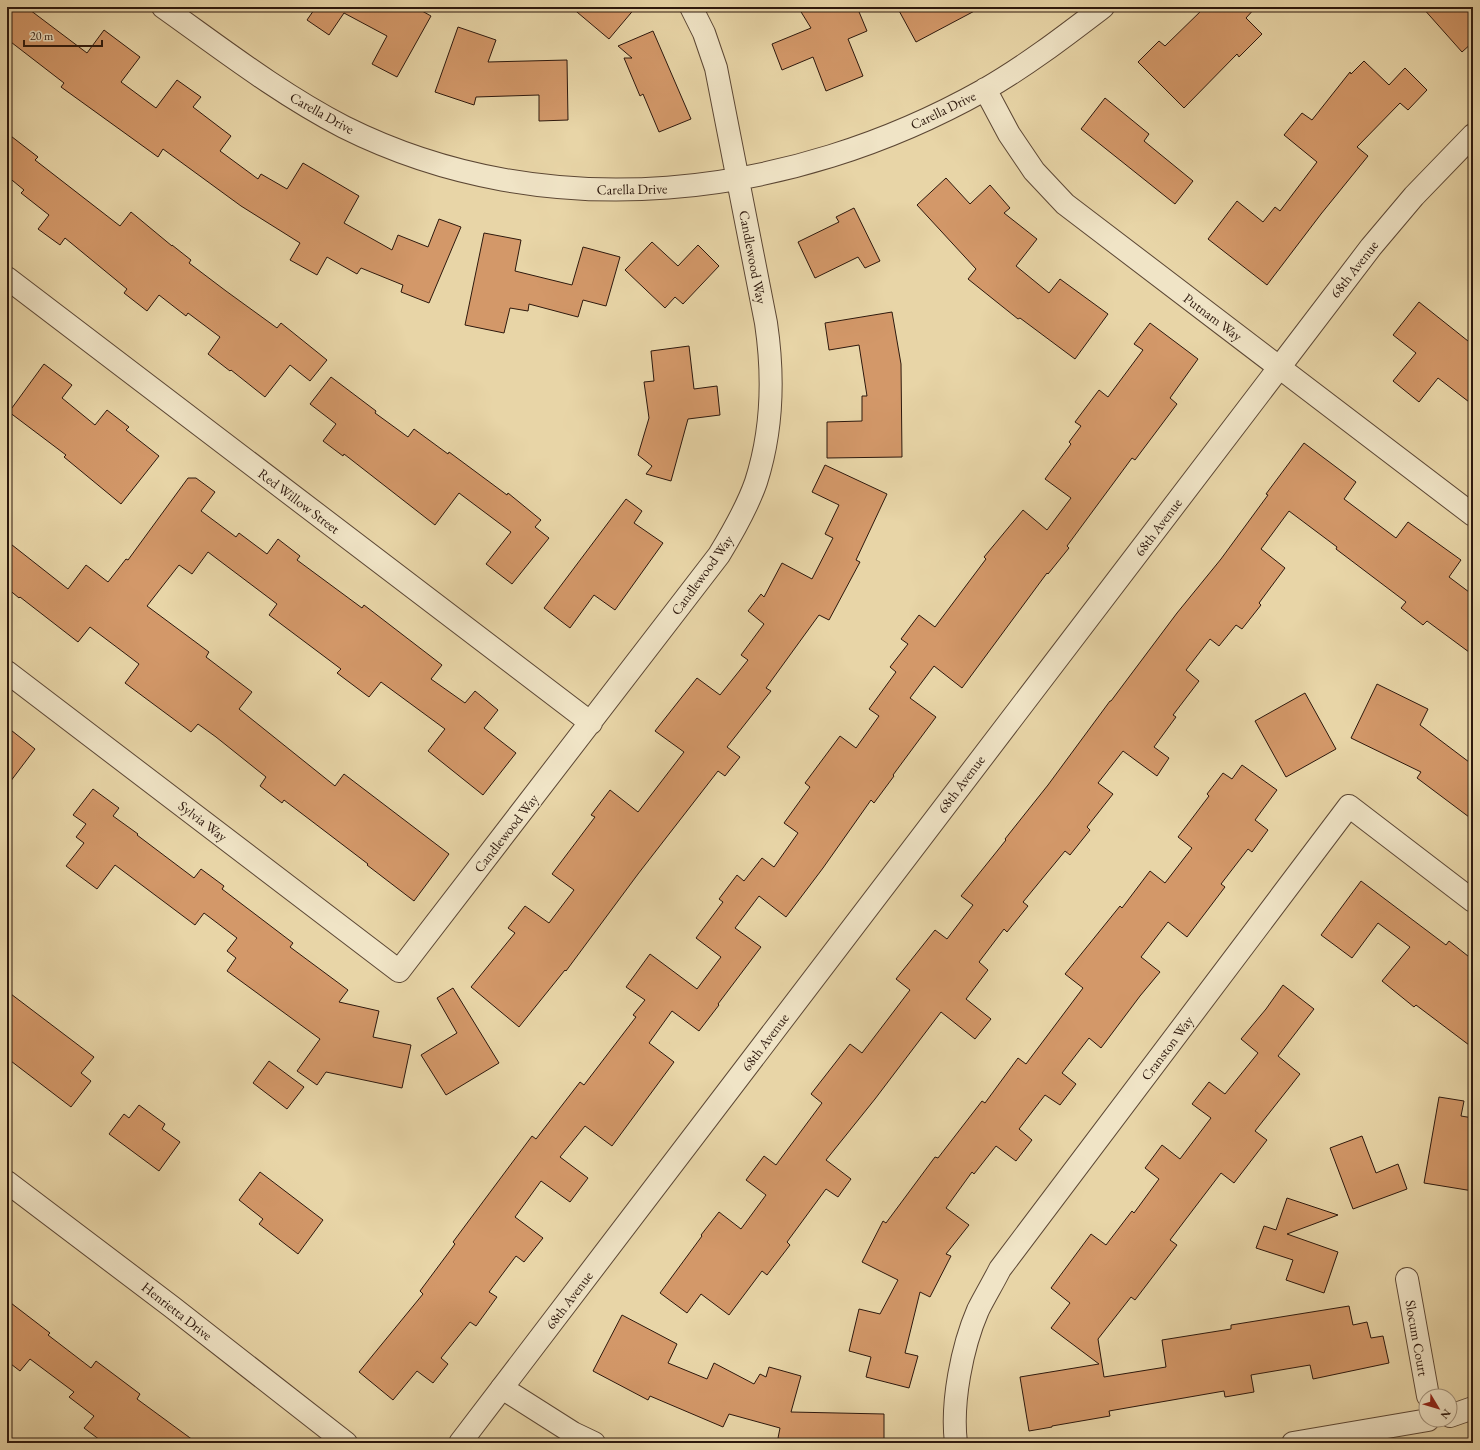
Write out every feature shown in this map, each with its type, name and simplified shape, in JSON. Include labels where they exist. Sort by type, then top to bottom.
[{"type":"street","name":"Carella Drive","points":[[163,7],[289,96],[345,127],[394,149],[445,166],[497,179],[550,187],[614,191],[678,188],[738,179],[794,167],[858,148],[920,122],[985,90],[1049,49],[1103,7]]},
{"type":"street","name":"Candlewood Way","points":[[399,971],[719,555],[738,523],[756,482],[767,435],[772,398],[771,354],[716,68],[704,33],[691,7]]},
{"type":"street","name":"Putnam Way","points":[[985,90],[1009,134],[1034,171],[1065,204],[1473,515]]},
{"type":"street","name":"68th Avenue","points":[[460,1443],[1371,247],[1414,196],[1473,135]]},
{"type":"street","name":"Red Willow Street","points":[[7,278],[591,723]]},
{"type":"street","name":"Sylvia Way","points":[[7,672],[399,971]]},
{"type":"street","name":"Cranston Way","points":[[956,1443],[957,1388],[965,1348],[978,1310],[1000,1269],[1349,806],[1473,901]]},
{"type":"street","name":"Henrietta Drive","points":[[7,1182],[172,1307],[346,1443]]},
{"type":"street","name":"Slocum Court","points":[[1406,1279],[1426,1388]]},
{"type":"street","points":[[502,1388],[573,1433],[594,1443]]},
{"type":"street","points":[[1458,1413],[1473,1408]]},
{"type":"street","points":[[1293,1443],[1418,1422]]},
{"type":"building","points":[[7,7],[26,7],[87,53],[104,30],[140,57],[121,82],[156,108],[177,80],[201,97],[193,107],[231,136],[220,151],[258,179],[261,174],[287,189],[303,163],[359,196],[344,223],[392,250],[398,235],[428,247],[439,219],[461,227],[429,303],[401,292],[403,285],[361,268],[357,274],[327,257],[317,275],[290,260],[300,243],[241,206],[163,149],[158,157],[61,87],[64,83],[7,39]]},
{"type":"building","points":[[316,7],[415,7],[431,16],[397,77],[372,64],[387,36],[344,13],[329,35],[307,20]]},
{"type":"building","points":[[571,7],[636,7],[609,39]]},
{"type":"building","points":[[798,7],[857,7],[867,31],[848,39],[863,76],[826,91],[813,57],[782,70],[772,44],[811,28]]},
{"type":"building","points":[[897,7],[982,7],[916,42]]},
{"type":"building","points":[[1205,7],[1256,7],[1246,18],[1262,34],[1239,57],[1237,54],[1184,108],[1138,62],[1159,41],[1165,46]]},
{"type":"building","points":[[1422,7],[1473,7],[1473,42],[1462,52]]},
{"type":"building","points":[[458,27],[496,40],[488,62],[567,60],[568,120],[539,121],[539,95],[476,97],[474,105],[435,92]]},
{"type":"building","points":[[653,31],[691,119],[659,132],[643,94],[640,96],[624,58],[632,58],[618,46]]},
{"type":"building","points":[[1364,61],[1389,85],[1405,68],[1427,90],[1408,110],[1400,103],[1357,147],[1368,156],[1321,214],[1267,285],[1208,239],[1237,201],[1263,222],[1275,207],[1280,211],[1317,162],[1284,135],[1302,113],[1312,120],[1350,72],[1351,74]]},
{"type":"building","points":[[1105,98],[1149,134],[1144,141],[1193,181],[1175,204],[1081,129]]},
{"type":"building","points":[[7,133],[38,157],[35,160],[120,226],[131,212],[191,260],[189,263],[226,291],[277,328],[281,323],[327,360],[310,381],[290,365],[265,397],[208,354],[220,337],[188,313],[186,316],[159,295],[147,311],[124,293],[127,289],[65,238],[60,245],[38,229],[49,215],[21,193],[24,190],[7,176]]},
{"type":"building","points":[[946,178],[970,204],[990,185],[1010,208],[1004,213],[1037,239],[1016,266],[1049,293],[1060,279],[1108,314],[1075,359],[1020,318],[1018,319],[968,279],[976,269],[917,205]]},
{"type":"building","points":[[854,208],[880,261],[865,268],[858,257],[815,278],[798,242],[839,222],[836,217]]},
{"type":"building","points":[[484,233],[521,240],[515,271],[572,285],[583,247],[620,257],[606,306],[583,300],[578,317],[529,304],[528,311],[510,308],[504,333],[465,325]]},
{"type":"building","points":[[652,242],[678,266],[698,245],[719,266],[683,304],[675,297],[665,308],[625,270]]},
{"type":"building","points":[[1419,302],[1473,345],[1473,405],[1438,378],[1419,402],[1393,381],[1416,353],[1393,335]]},
{"type":"building","points":[[892,312],[901,364],[902,457],[827,458],[827,422],[862,421],[862,396],[867,396],[859,345],[829,350],[825,323]]},
{"type":"building","points":[[1150,323],[1198,359],[1170,398],[1177,404],[1135,460],[1132,458],[1067,546],[1069,548],[1048,574],[1047,573],[962,688],[934,666],[910,698],[936,717],[893,775],[894,776],[874,803],[871,800],[786,917],[759,896],[735,928],[761,947],[718,1004],[719,1005],[699,1031],[672,1011],[649,1043],[674,1062],[612,1146],[585,1126],[560,1157],[588,1178],[570,1202],[541,1181],[515,1217],[543,1238],[524,1262],[516,1256],[489,1292],[497,1297],[476,1326],[470,1322],[441,1358],[448,1364],[433,1383],[417,1371],[393,1400],[359,1372],[423,1294],[420,1291],[455,1244],[453,1242],[532,1136],[536,1139],[580,1082],[584,1085],[636,1017],[633,1015],[645,1000],[626,987],[650,954],[697,989],[721,957],[696,938],[723,902],[719,899],[737,875],[744,881],[762,858],[774,867],[798,833],[784,823],[810,787],[805,783],[840,736],[856,748],[879,716],[869,709],[896,672],[890,667],[908,644],[901,639],[919,615],[935,627],[986,559],[984,557],[1023,510],[1047,530],[1071,498],[1045,479],[1071,444],[1069,442],[1081,426],[1075,422],[1099,390],[1108,397],[1143,350],[1134,344]]},
{"type":"building","points":[[689,346],[694,389],[717,386],[720,415],[688,419],[671,481],[646,474],[652,466],[638,455],[649,418],[644,382],[654,381],[651,351]]},
{"type":"building","points":[[44,364],[72,385],[62,398],[95,425],[107,410],[129,427],[126,430],[159,456],[121,504],[64,457],[66,455],[9,412]]},
{"type":"building","points":[[331,377],[376,411],[375,413],[408,437],[414,429],[448,454],[449,452],[507,495],[508,493],[541,520],[535,527],[549,538],[512,584],[486,564],[511,532],[459,493],[435,525],[344,454],[343,456],[323,441],[336,424],[310,404]]},
{"type":"building","points":[[1304,443],[1356,482],[1344,499],[1396,538],[1408,522],[1461,560],[1449,577],[1473,595],[1473,655],[1427,621],[1423,625],[1401,608],[1406,602],[1289,511],[1261,549],[1285,568],[1259,603],[1261,605],[1242,629],[1236,625],[1219,646],[1210,639],[1186,670],[1199,681],[1173,715],[1176,717],[1154,747],[1169,758],[1157,776],[1123,751],[1098,783],[1113,794],[1087,827],[1090,830],[1070,855],[1065,851],[1023,902],[1028,906],[1007,932],[1004,929],[979,962],[988,970],[966,999],[991,1019],[975,1039],[941,1012],[875,1099],[826,1160],[851,1179],[838,1197],[826,1189],[787,1242],[790,1245],[767,1275],[762,1271],[729,1315],[701,1294],[687,1313],[660,1293],[702,1236],[701,1235],[719,1212],[741,1229],[766,1195],[746,1180],[764,1156],[776,1165],[822,1103],[811,1094],[850,1044],[862,1053],[910,990],[896,979],[935,930],[947,939],[973,905],[961,896],[1048,785],[1177,613],[1221,559],[1268,495],[1266,494]]},
{"type":"building","points":[[825,465],[887,494],[856,560],[860,562],[829,620],[819,615],[766,688],[771,691],[727,747],[740,757],[725,776],[718,771],[638,874],[566,971],[565,970],[519,1027],[471,987],[515,933],[508,928],[525,906],[549,923],[574,890],[552,874],[595,817],[591,815],[610,790],[638,812],[684,752],[655,731],[697,678],[720,695],[748,660],[741,655],[764,624],[748,611],[761,594],[764,597],[782,563],[812,579],[833,538],[825,534],[839,505],[812,492]]},
{"type":"building","points":[[188,478],[196,478],[215,492],[201,511],[236,537],[239,533],[267,554],[278,539],[300,556],[297,560],[362,608],[364,605],[442,665],[431,679],[465,703],[475,691],[498,710],[484,728],[516,753],[483,795],[428,751],[445,729],[381,682],[369,697],[337,673],[341,669],[269,615],[277,604],[208,552],[192,574],[179,565],[147,606],[209,652],[206,657],[252,692],[239,709],[335,786],[344,774],[449,854],[414,901],[284,800],[282,803],[260,786],[266,777],[216,737],[198,724],[191,732],[125,683],[139,664],[90,627],[78,642],[7,588],[7,541],[68,589],[86,565],[108,582],[126,559],[128,560]]},
{"type":"building","points":[[626,499],[642,511],[634,523],[663,543],[615,610],[594,595],[570,628],[544,608]]},
{"type":"building","points":[[1377,684],[1428,709],[1420,725],[1473,765],[1473,820],[1417,778],[1421,772],[1351,738]]},
{"type":"building","points":[[1305,693],[1336,749],[1286,777],[1255,721]]},
{"type":"building","points":[[7,727],[35,749],[7,786]]},
{"type":"building","points":[[1242,765],[1277,790],[1255,820],[1268,830],[1252,852],[1248,849],[1221,884],[1225,887],[1187,937],[1168,922],[1141,957],[1160,972],[1101,1048],[1089,1038],[1062,1073],[1076,1084],[1060,1105],[1045,1095],[1019,1129],[1032,1140],[1016,1161],[996,1146],[974,1174],[972,1172],[946,1208],[969,1225],[946,1254],[951,1256],[930,1297],[920,1292],[905,1353],[918,1356],[909,1388],[866,1377],[871,1357],[849,1351],[859,1309],[880,1314],[898,1280],[862,1262],[883,1221],[886,1223],[935,1157],[938,1158],[982,1101],[985,1103],[1018,1058],[1026,1064],[1083,988],[1065,974],[1120,906],[1122,908],[1150,871],[1165,883],[1192,848],[1178,837],[1209,796],[1207,794],[1223,773],[1232,779]]},
{"type":"building","points":[[93,789],[119,808],[113,816],[138,834],[137,835],[194,878],[201,869],[224,886],[222,889],[293,943],[290,947],[348,990],[339,1002],[379,1011],[373,1037],[411,1045],[402,1088],[326,1072],[317,1085],[297,1071],[320,1039],[227,971],[236,958],[227,951],[237,938],[204,913],[195,925],[115,865],[97,889],[66,866],[84,843],[76,837],[86,824],[73,815]]},
{"type":"building","points":[[1361,881],[1446,945],[1449,941],[1473,960],[1473,1048],[1416,1005],[1414,1007],[1382,981],[1410,947],[1378,923],[1352,958],[1321,935]]},
{"type":"building","points":[[1283,985],[1314,1009],[1278,1056],[1300,1074],[1255,1131],[1267,1140],[1234,1183],[1221,1173],[1170,1240],[1177,1245],[1135,1300],[1131,1297],[1098,1339],[1104,1377],[1166,1367],[1162,1340],[1231,1329],[1231,1325],[1349,1306],[1353,1325],[1367,1322],[1371,1338],[1383,1336],[1389,1363],[1313,1379],[1310,1365],[1251,1375],[1254,1392],[1225,1397],[1224,1391],[1109,1411],[1110,1416],[1029,1431],[1020,1377],[1099,1364],[1051,1328],[1070,1303],[1051,1288],[1091,1234],[1106,1245],[1132,1211],[1134,1213],[1159,1179],[1145,1168],[1162,1145],[1180,1159],[1211,1118],[1192,1104],[1209,1082],[1225,1094],[1258,1053],[1241,1039],[1266,1009]]},
{"type":"building","points":[[453,988],[499,1063],[446,1095],[421,1055],[457,1033],[437,998]]},
{"type":"building","points":[[7,991],[94,1057],[81,1073],[91,1081],[71,1107],[7,1058]]},
{"type":"building","points":[[269,1061],[304,1087],[287,1109],[253,1083]]},
{"type":"building","points":[[1439,1097],[1464,1101],[1461,1116],[1473,1118],[1473,1191],[1424,1183]]},
{"type":"building","points":[[139,1105],[165,1124],[162,1129],[180,1142],[159,1171],[109,1134],[124,1114],[129,1118]]},
{"type":"building","points":[[1362,1136],[1376,1173],[1398,1164],[1407,1189],[1353,1209],[1330,1148]]},
{"type":"building","points":[[260,1172],[323,1220],[298,1254],[259,1224],[263,1219],[239,1200]]},
{"type":"building","points":[[1287,1198],[1338,1215],[1287,1234],[1338,1252],[1324,1293],[1286,1280],[1293,1260],[1256,1248],[1264,1226],[1276,1230]]},
{"type":"building","points":[[7,1300],[50,1333],[48,1335],[91,1368],[96,1361],[140,1394],[137,1399],[197,1443],[104,1443],[84,1428],[94,1416],[69,1397],[74,1392],[30,1359],[20,1371],[7,1361]]},
{"type":"building","points":[[622,1315],[677,1344],[668,1363],[707,1379],[714,1363],[754,1384],[760,1374],[766,1377],[769,1367],[801,1376],[791,1412],[884,1414],[884,1443],[796,1443],[778,1438],[780,1428],[729,1414],[723,1427],[650,1396],[648,1400],[593,1371]]}]
